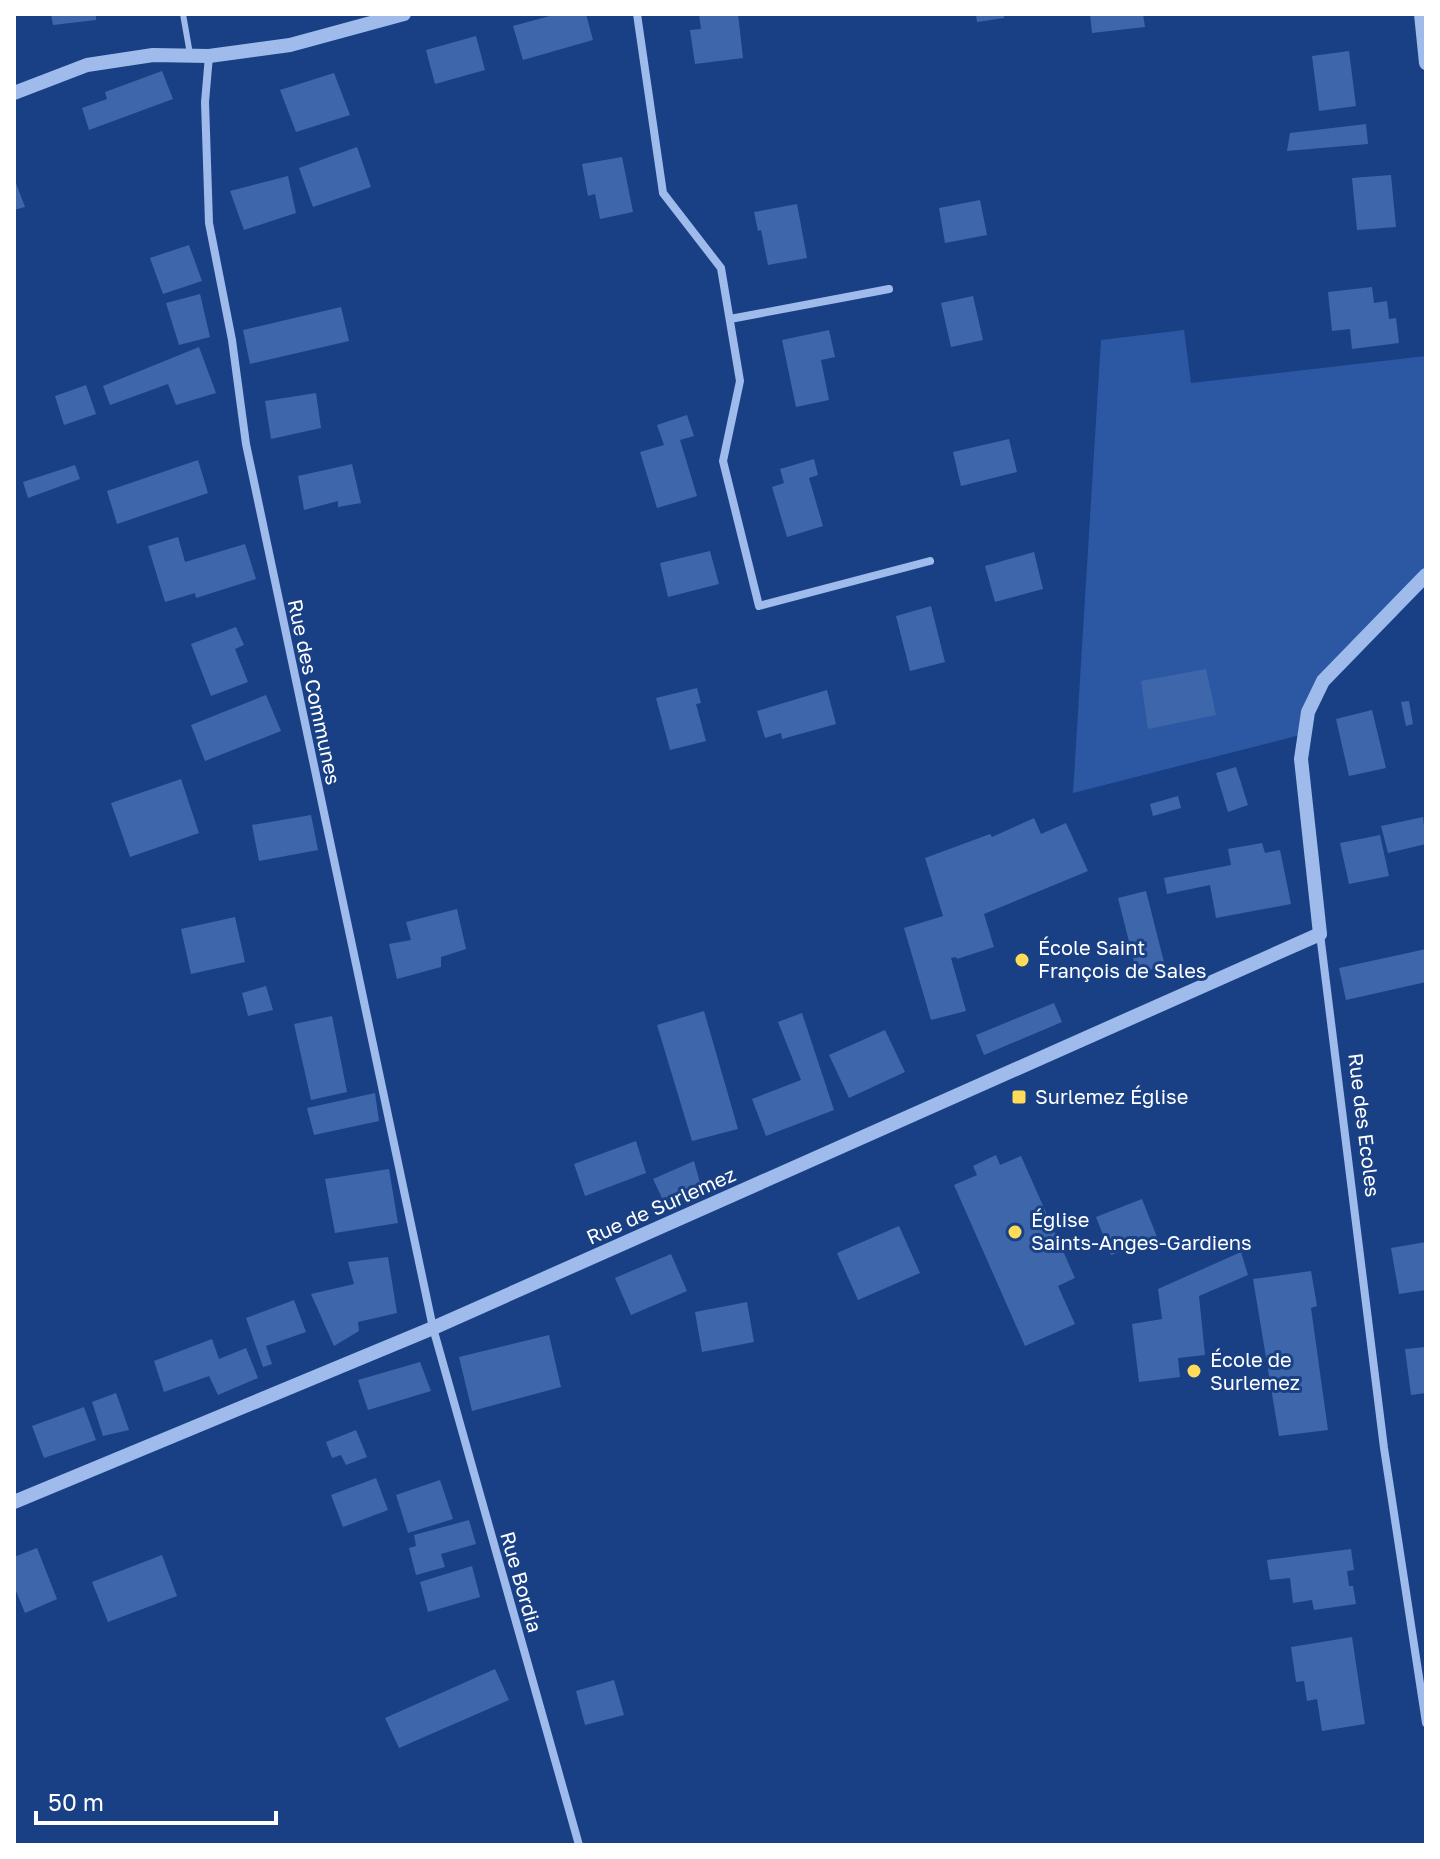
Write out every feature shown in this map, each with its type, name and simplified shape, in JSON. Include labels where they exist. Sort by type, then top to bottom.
[{"type":"street","points":[[14,93],[87,65],[153,55],[209,56],[290,45],[404,14]]},
{"type":"street","points":[[637,14],[663,193],[721,268],[740,381],[723,461],[759,606],[930,561]]},
{"type":"street","points":[[1421,14],[1426,63]]},
{"type":"street","name":"Rue des Communes","points":[[209,56],[205,102],[209,223],[232,340],[246,444],[433,1328]]},
{"type":"street","points":[[730,319],[889,289]]},
{"type":"street","name":"Rue des Ecoles","points":[[1426,575],[1323,681],[1308,712],[1301,759],[1384,1448],[1426,1723]]},
{"type":"street","name":"Rue de Surlemez","points":[[14,1502],[433,1328],[1320,934]]},
{"type":"street","name":"Rue Bordia","points":[[433,1328],[579,1845]]},
{"type":"lane","points":[[183,14],[190,54]]},
{"type":"shaded area","points":[[1184,330],[1191,383],[1426,356],[1426,575],[1323,681],[1304,734],[1073,793],[1101,340]]},
{"type":"building","points":[[51,14],[96,14],[96,20],[53,25]]},
{"type":"building","points":[[557,14],[586,14],[593,40],[523,60],[513,26]]},
{"type":"building","points":[[699,14],[738,14],[743,58],[695,64],[690,30],[701,29]]},
{"type":"building","points":[[976,14],[1004,14],[1004,18],[977,22]]},
{"type":"building","points":[[1090,14],[1143,14],[1145,27],[1092,33]]},
{"type":"building","points":[[476,36],[485,70],[435,84],[426,50]]},
{"type":"building","points":[[1349,51],[1356,106],[1319,111],[1312,56]]},
{"type":"building","points":[[162,71],[173,99],[89,130],[82,108],[107,99],[105,92]]},
{"type":"building","points":[[334,73],[350,115],[296,132],[280,90]]},
{"type":"building","points":[[1366,124],[1368,144],[1287,151],[1290,133]]},
{"type":"building","points":[[357,147],[371,187],[313,207],[299,168]]},
{"type":"building","points":[[622,157],[633,212],[600,219],[595,194],[588,196],[582,164]]},
{"type":"building","points":[[1391,175],[1396,227],[1357,230],[1352,178]]},
{"type":"building","points":[[288,176],[296,213],[244,230],[230,191]]},
{"type":"building","points":[[14,178],[25,207],[14,210]]},
{"type":"building","points":[[980,200],[987,235],[945,243],[939,208]]},
{"type":"building","points":[[797,204],[807,258],[768,265],[754,212]]},
{"type":"building","points":[[189,245],[202,281],[163,294],[150,258]]},
{"type":"building","points":[[1372,287],[1374,303],[1387,301],[1389,319],[1396,318],[1399,343],[1352,349],[1350,329],[1332,331],[1328,292]]},
{"type":"building","points":[[200,294],[210,337],[179,345],[166,303]]},
{"type":"building","points":[[973,296],[983,340],[951,347],[941,303]]},
{"type":"building","points":[[341,307],[349,341],[250,364],[243,330]]},
{"type":"building","points":[[829,330],[835,357],[821,360],[829,400],[796,407],[782,340]]},
{"type":"building","points":[[199,347],[216,393],[176,405],[168,384],[110,405],[103,386]]},
{"type":"building","points":[[86,385],[96,414],[64,425],[55,396]]},
{"type":"building","points":[[316,393],[321,428],[271,439],[265,401]]},
{"type":"building","points":[[687,415],[694,436],[680,440],[697,496],[657,508],[640,452],[664,445],[657,425]]},
{"type":"building","points":[[1009,439],[1017,472],[961,486],[953,452]]},
{"type":"building","points":[[814,459],[818,475],[809,478],[823,526],[787,537],[772,487],[784,483],[780,469]]},
{"type":"building","points":[[198,460],[208,493],[117,524],[107,491]]},
{"type":"building","points":[[352,464],[361,503],[338,507],[338,501],[304,510],[298,476]]},
{"type":"building","points":[[75,465],[80,479],[28,498],[23,482]]},
{"type":"building","points":[[178,537],[185,562],[245,544],[256,579],[196,598],[195,593],[165,602],[148,546]]},
{"type":"building","points":[[710,551],[719,584],[668,597],[660,563]]},
{"type":"building","points":[[1034,552],[1043,589],[995,602],[985,566]]},
{"type":"building","points":[[931,606],[945,662],[910,671],[896,616]]},
{"type":"building","points":[[236,627],[244,645],[235,649],[248,682],[211,696],[191,644]]},
{"type":"building","points":[[1206,669],[1216,715],[1148,729],[1141,681]]},
{"type":"building","points":[[697,688],[701,703],[696,704],[706,741],[670,750],[656,698]]},
{"type":"building","points":[[827,690],[836,724],[782,739],[781,733],[765,738],[757,711]]},
{"type":"building","points":[[266,695],[281,731],[205,761],[191,725]]},
{"type":"building","points":[[1409,701],[1413,724],[1406,726],[1401,702]]},
{"type":"building","points":[[1372,710],[1386,768],[1349,776],[1336,719]]},
{"type":"building","points":[[1236,767],[1248,805],[1228,812],[1216,773]]},
{"type":"building","points":[[181,779],[199,833],[130,857],[111,803]]},
{"type":"building","points":[[1178,796],[1181,808],[1153,816],[1150,804]]},
{"type":"building","points":[[311,815],[318,850],[259,861],[252,825]]},
{"type":"building","points":[[1423,817],[1426,844],[1388,853],[1381,826]]},
{"type":"building","points":[[1034,818],[1041,834],[1066,823],[1088,871],[984,914],[994,947],[957,959],[951,958],[966,1011],[931,1020],[904,928],[943,916],[925,858],[990,834],[992,837]]},
{"type":"building","points":[[1380,835],[1389,876],[1349,884],[1340,843]]},
{"type":"building","points":[[1262,843],[1265,853],[1280,850],[1291,904],[1216,918],[1210,885],[1167,894],[1164,878],[1231,865],[1228,849]]},
{"type":"building","points":[[1146,891],[1165,966],[1137,973],[1118,898]]},
{"type":"building","points":[[457,909],[466,949],[441,957],[441,967],[397,979],[389,944],[411,940],[406,922]]},
{"type":"building","points":[[235,917],[245,962],[191,974],[181,929]]},
{"type":"building","points":[[1426,949],[1426,982],[1346,1000],[1339,968]]},
{"type":"building","points":[[266,986],[273,1010],[248,1016],[242,993]]},
{"type":"building","points":[[1054,1003],[1062,1022],[984,1055],[976,1035]]},
{"type":"building","points":[[704,1011],[738,1129],[692,1141],[657,1025]]},
{"type":"building","points":[[802,1013],[834,1110],[766,1136],[752,1099],[801,1080],[778,1022]]},
{"type":"building","points":[[332,1016],[347,1092],[311,1100],[294,1024]]},
{"type":"building","points":[[885,1030],[905,1072],[849,1098],[829,1055]]},
{"type":"building","points":[[375,1093],[379,1121],[314,1135],[307,1108]]},
{"type":"building","points":[[636,1141],[646,1173],[585,1196],[574,1164]]},
{"type":"building","name":"Église Saints-Anges-Gardiens","points":[[996,1155],[1000,1165],[1021,1156],[1075,1278],[1058,1286],[1075,1324],[1025,1346],[954,1185],[977,1175],[973,1166]]},
{"type":"building","points":[[694,1161],[700,1183],[663,1200],[653,1179]]},
{"type":"building","points":[[389,1169],[398,1223],[335,1233],[325,1179]]},
{"type":"building","points":[[1142,1199],[1157,1237],[1111,1255],[1096,1217]]},
{"type":"building","points":[[899,1226],[920,1273],[858,1300],[837,1253]]},
{"type":"building","points":[[1426,1242],[1426,1290],[1399,1294],[1391,1248]]},
{"type":"building","points":[[1241,1252],[1248,1275],[1199,1296],[1205,1355],[1178,1358],[1180,1377],[1139,1382],[1132,1324],[1162,1319],[1158,1289]]},
{"type":"building","points":[[671,1254],[687,1291],[631,1315],[615,1278]]},
{"type":"building","points":[[388,1257],[397,1313],[358,1322],[359,1331],[334,1346],[311,1294],[354,1284],[348,1262]]},
{"type":"building","points":[[1311,1271],[1317,1306],[1311,1308],[1328,1430],[1279,1436],[1253,1279]]},
{"type":"building","points":[[294,1300],[306,1332],[266,1346],[272,1364],[263,1367],[246,1318]]},
{"type":"building","points":[[747,1302],[754,1342],[702,1352],[695,1312]]},
{"type":"building","points":[[549,1335],[561,1387],[472,1411],[459,1357]]},
{"type":"building","points":[[212,1339],[219,1359],[246,1348],[258,1378],[218,1395],[209,1376],[164,1392],[154,1361]]},
{"type":"building","points":[[1426,1347],[1426,1393],[1411,1395],[1405,1349]]},
{"type":"building","points":[[420,1362],[431,1391],[368,1410],[358,1380]]},
{"type":"building","points":[[116,1393],[129,1430],[103,1436],[92,1402]]},
{"type":"building","points":[[84,1407],[96,1440],[44,1458],[32,1426]]},
{"type":"building","points":[[356,1430],[367,1457],[346,1465],[341,1455],[332,1458],[326,1442]]},
{"type":"building","points":[[376,1478],[388,1510],[343,1527],[331,1495]]},
{"type":"building","points":[[440,1480],[453,1519],[408,1533],[396,1495]]},
{"type":"building","points":[[469,1520],[476,1544],[441,1554],[445,1567],[416,1575],[409,1548],[416,1546],[414,1535]]},
{"type":"building","points":[[37,1548],[57,1599],[25,1613],[14,1586],[14,1557]]},
{"type":"building","points":[[1351,1549],[1354,1570],[1347,1571],[1356,1604],[1314,1610],[1312,1600],[1293,1603],[1290,1578],[1270,1580],[1267,1560]]},
{"type":"building","points":[[162,1555],[177,1596],[108,1622],[92,1582]]},
{"type":"building","points":[[472,1566],[480,1597],[428,1612],[420,1582]]},
{"type":"building","points":[[1352,1637],[1365,1724],[1322,1731],[1317,1699],[1307,1701],[1304,1681],[1296,1682],[1291,1647]]},
{"type":"building","points":[[495,1669],[509,1700],[399,1748],[385,1718]]},
{"type":"building","points":[[614,1680],[624,1715],[585,1725],[576,1691]]},
{"type":"place","name":"École Saint François de Sales","points":[[1022,960]]},
{"type":"place","name":"Surlemez Église","points":[[1019,1097]]},
{"type":"place","name":"Église Saints-Anges-Gardiens","points":[[1015,1232]]},
{"type":"place","name":"École de Surlemez","points":[[1194,1371]]}]
